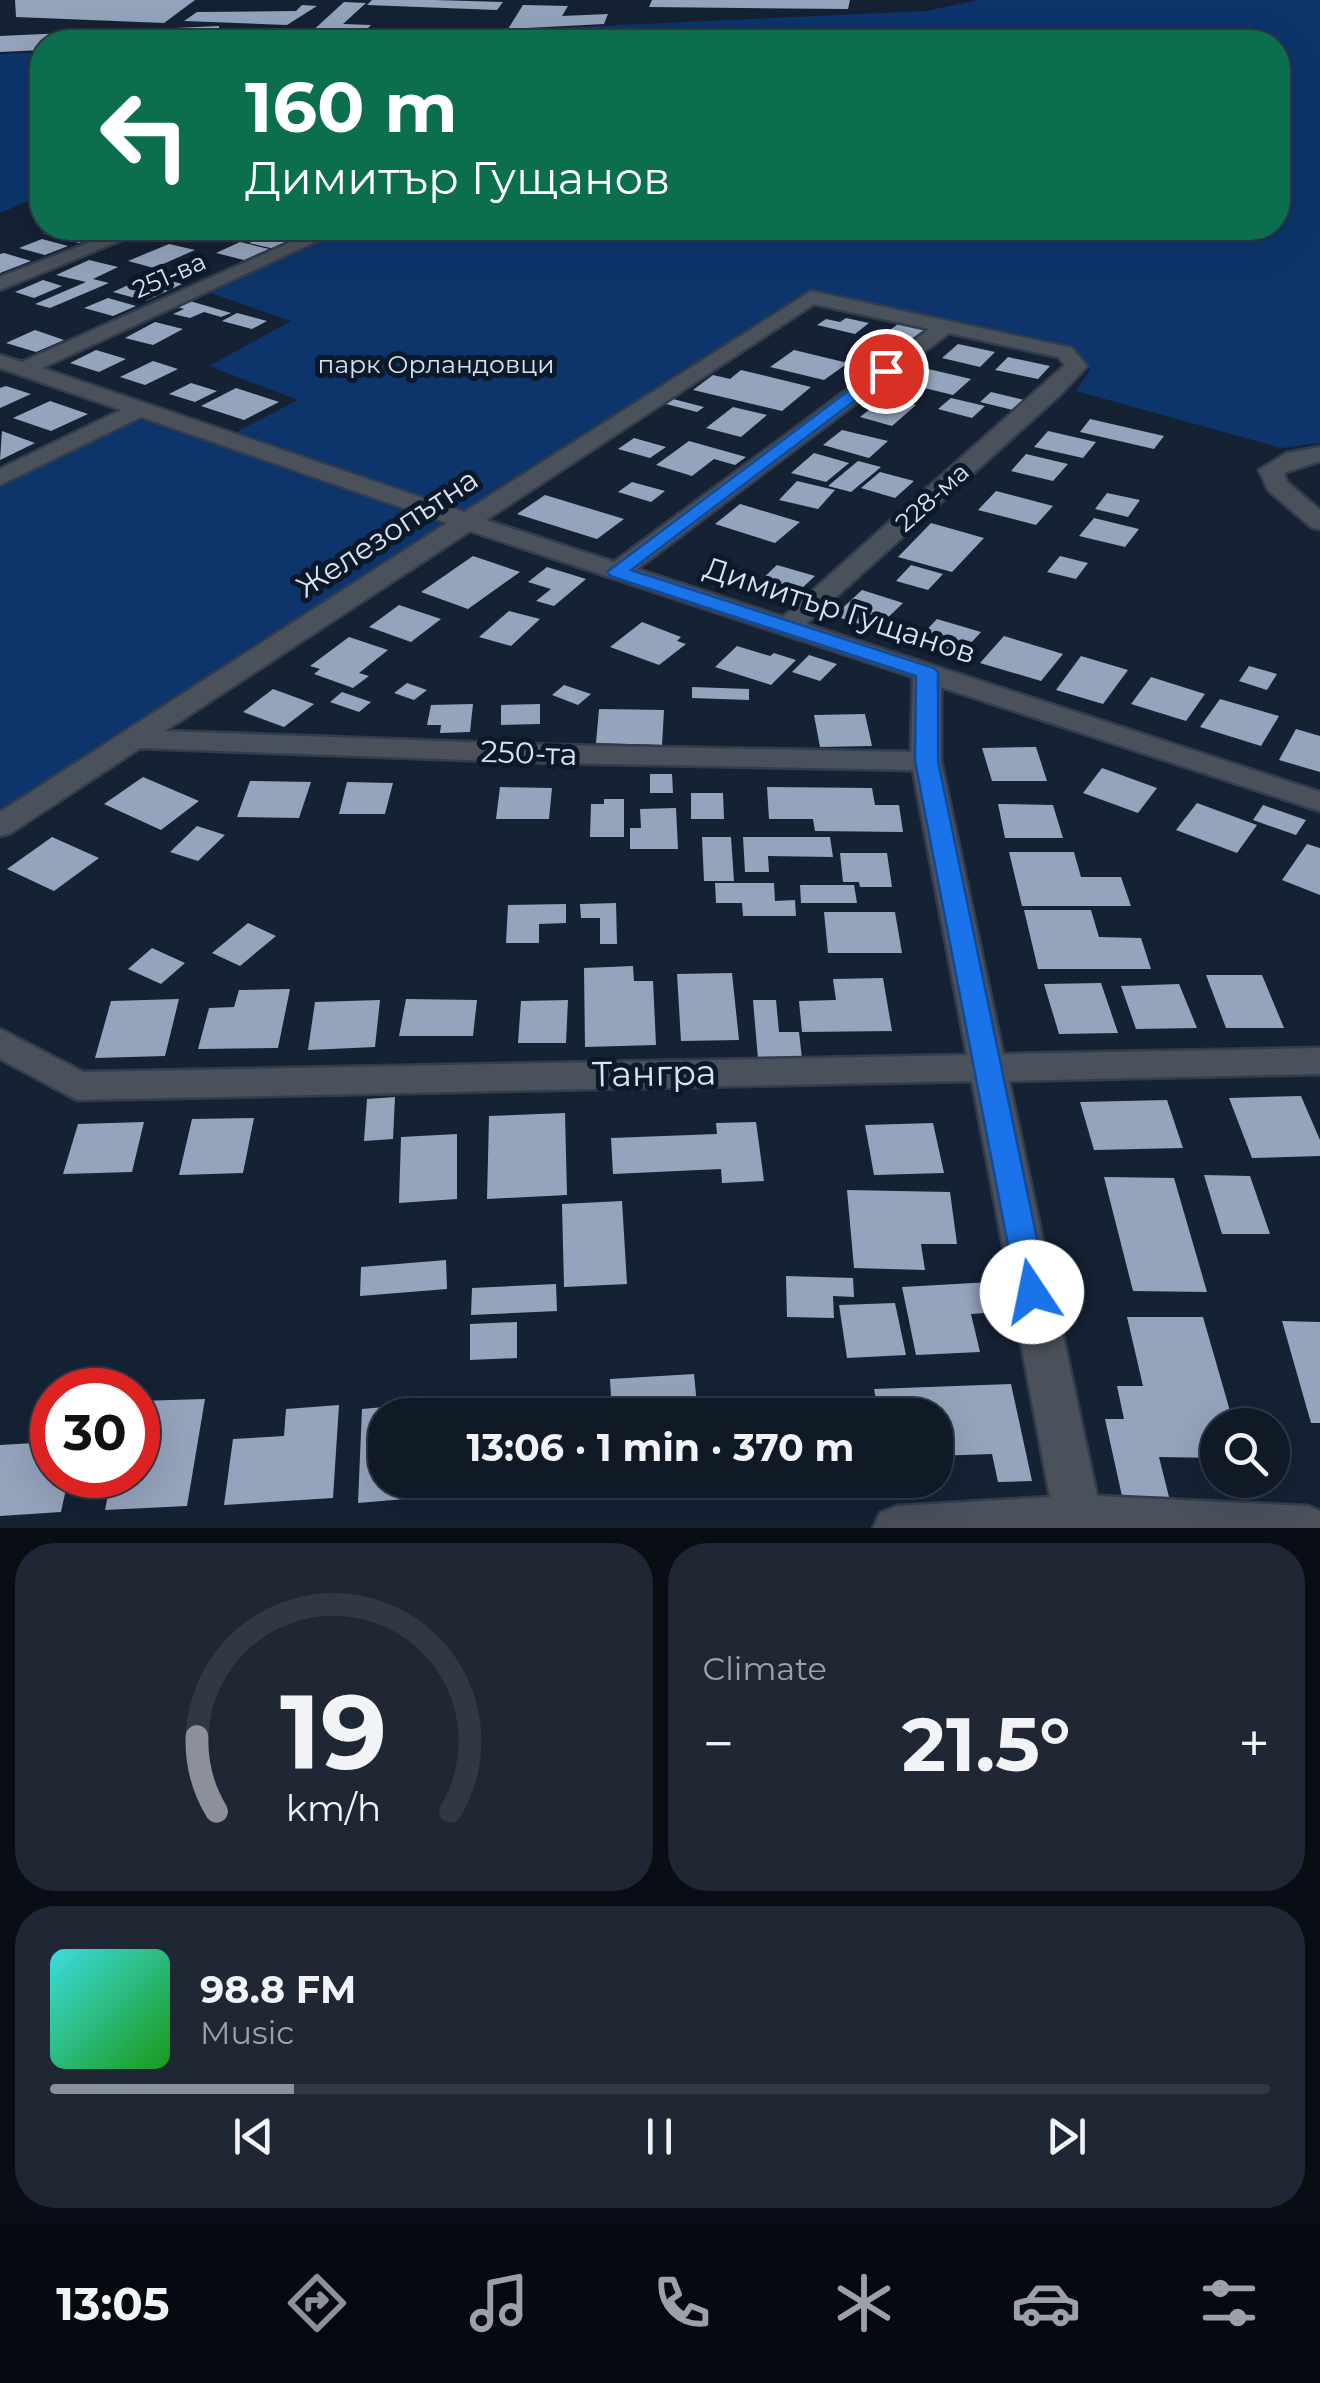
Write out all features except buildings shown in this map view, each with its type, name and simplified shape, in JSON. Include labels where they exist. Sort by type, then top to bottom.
[{"type":"street","points":[[0,284],[112,240]]},
{"type":"street","name":"251-ва","points":[[12,365],[308,240]]},
{"type":"street","name":"Железопътна","points":[[0,826],[811,297],[946,326]]},
{"type":"street","points":[[617,572],[946,326]]},
{"type":"street","name":"228-ма","points":[[786,627],[1076,366],[1065,352],[946,326]]},
{"type":"street","name":"Димитър Гущанов","points":[[12,365],[464,521],[1320,802]]},
{"type":"street","points":[[0,478],[142,408]]},
{"type":"street","points":[[1320,454],[1295,458],[1272,470],[1276,485],[1320,522]]},
{"type":"street","points":[[927,672],[926,761],[1079,1522]]},
{"type":"street","name":"250-та","points":[[132,739],[552,754],[926,761]]},
{"type":"street","name":"Тангра","points":[[0,1042],[77,1086],[1320,1061]]},
{"type":"street","points":[[897,1528],[1079,1522],[1308,1528]]},
{"type":"green space","name":"парк Орландовци","points":[[979,0],[1320,0],[1320,443],[1282,448],[1076,391],[1090,370],[1075,348],[807,291],[0,811],[0,485],[139,416],[217,442],[298,400],[209,366],[291,321],[199,289],[309,240],[1290,240],[1290,30],[510,30],[926,11]]},
{"type":"green space","points":[[30,53],[30,200],[0,213],[0,54]]},
{"type":"route","points":[[886,371],[617,572],[927,672],[926,761],[1032,1292]]}]
